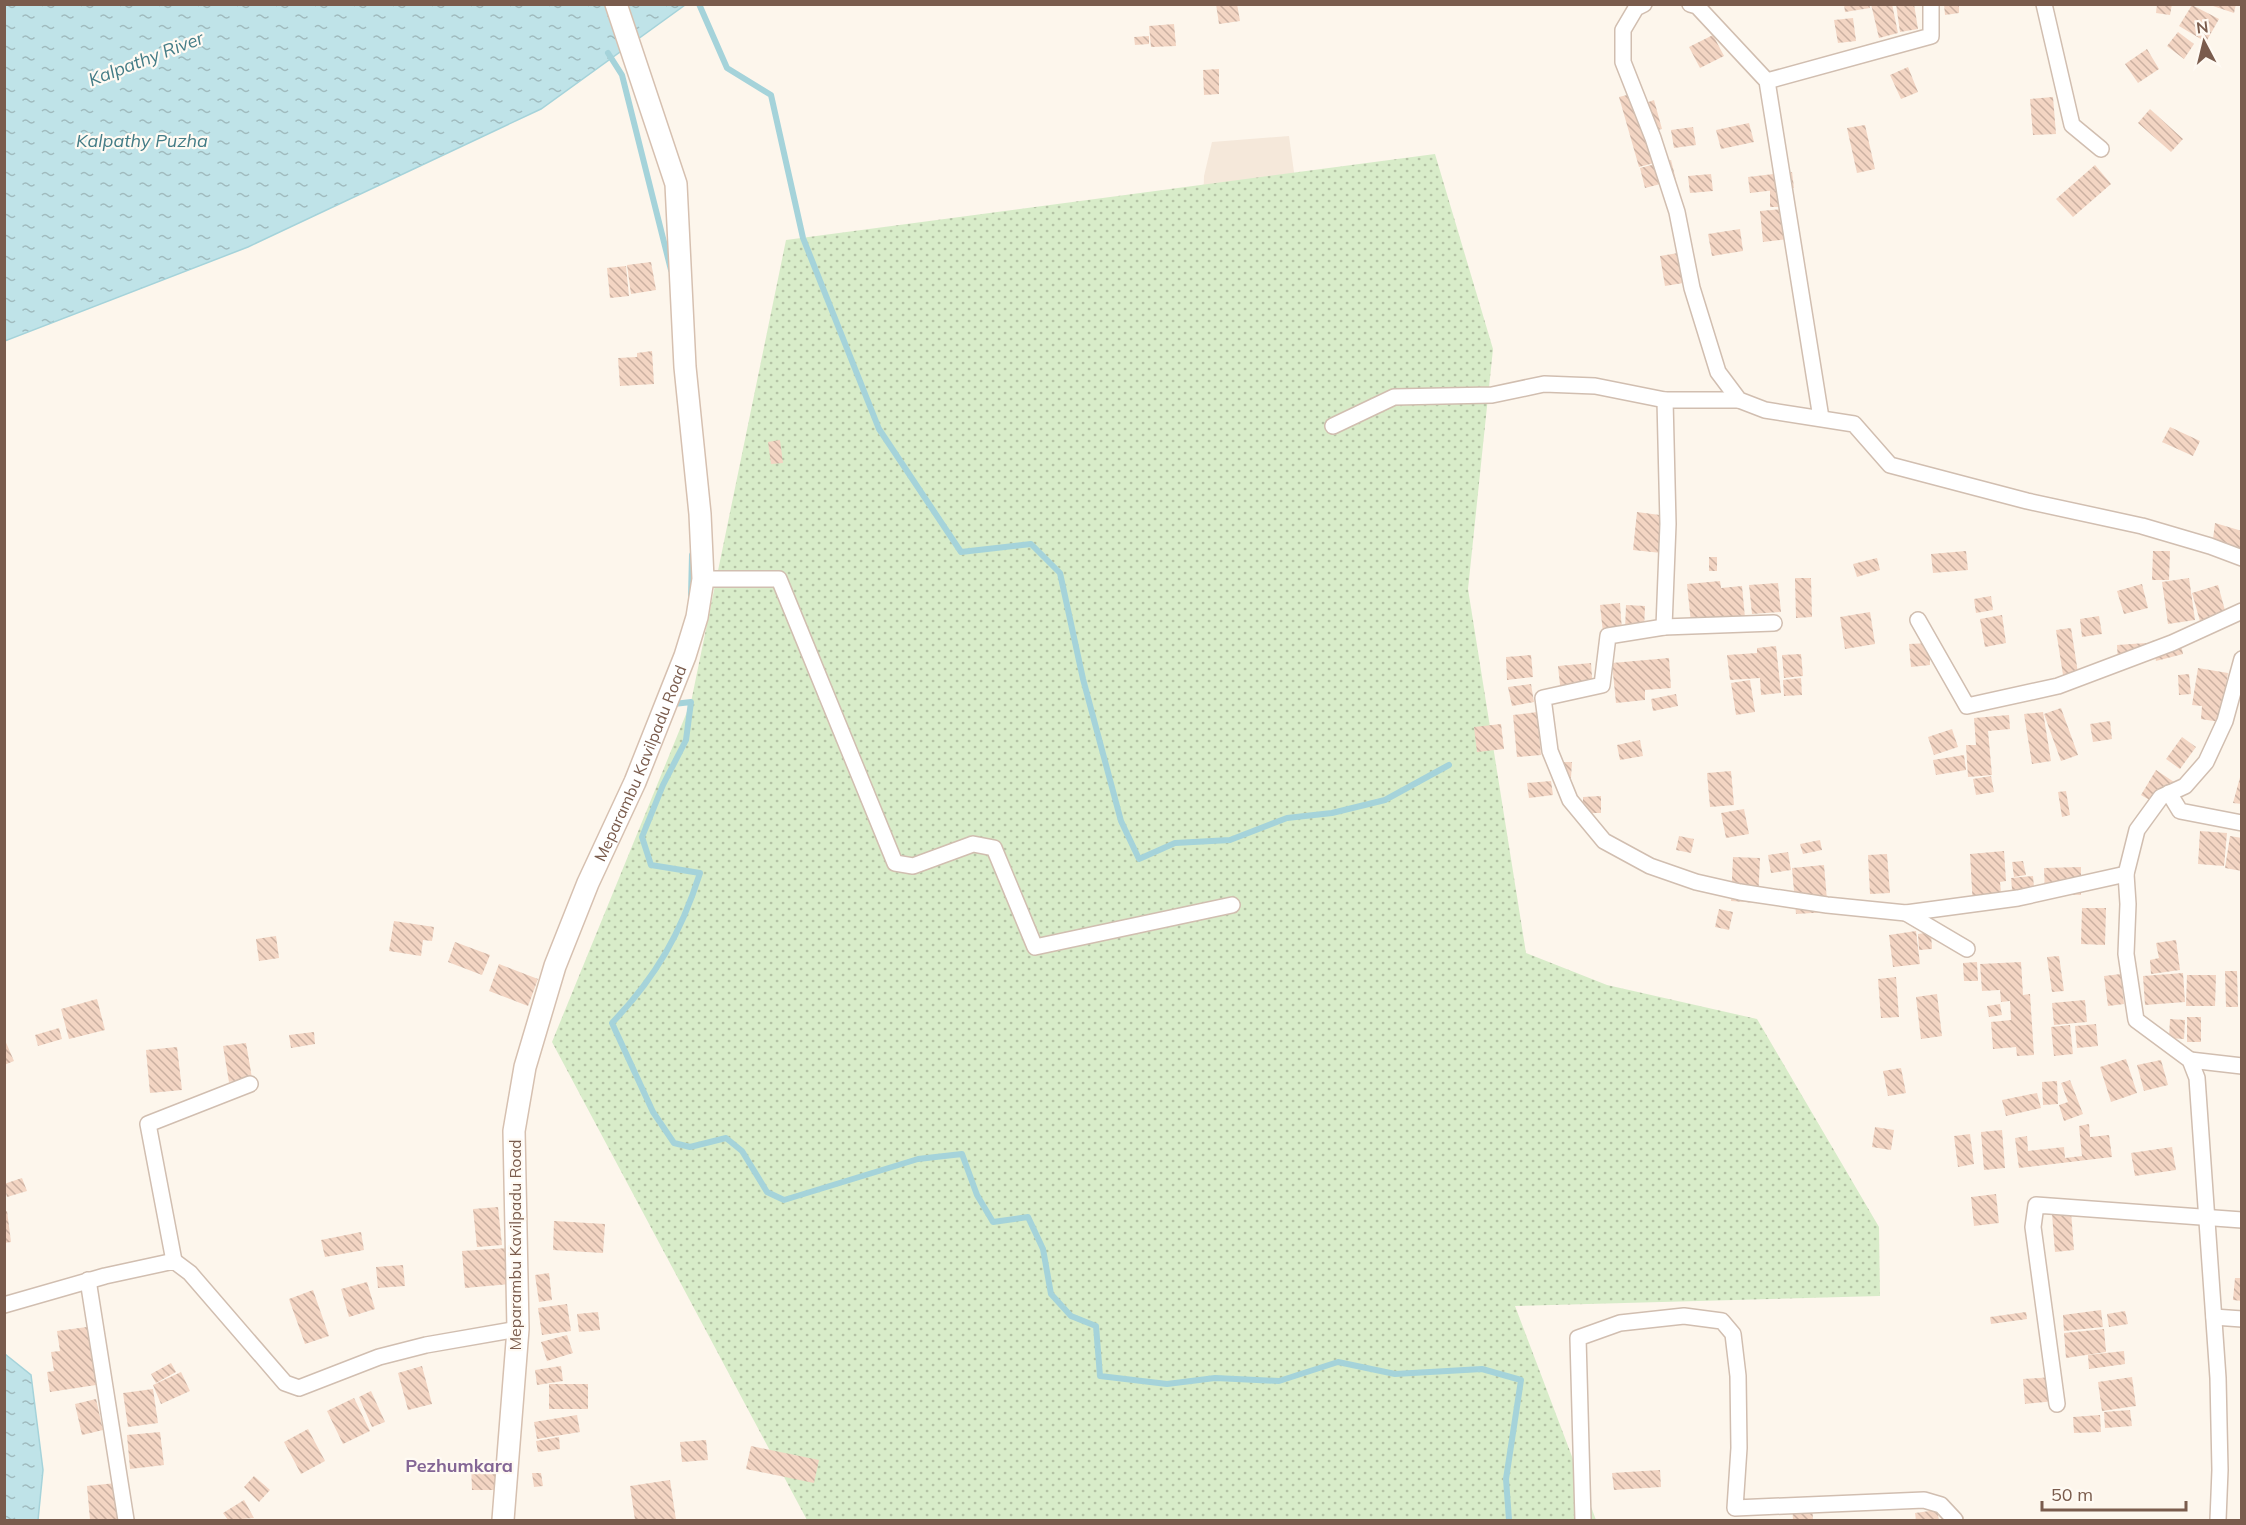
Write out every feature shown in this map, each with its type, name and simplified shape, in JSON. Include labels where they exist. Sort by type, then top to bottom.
[{"type":"main road","name":"Meparambu Kavilpadu Road","points":[[503,1521],[518,1329],[514,1131],[525,1067],[555,966],[588,883],[635,782],[685,656],[697,617],[703,579],[700,514],[685,367],[676,183],[616,4]]},
{"type":"street","points":[[1644,4],[1636,8],[1623,30],[1623,62],[1653,138],[1677,212],[1692,288],[1718,372],[1740,400]]},
{"type":"street","points":[[1690,4],[1697,6],[1767,81],[1821,418]]},
{"type":"street","points":[[1767,81],[1931,36],[1931,4]]},
{"type":"street","points":[[2044,4],[2072,124],[2101,149]]},
{"type":"street","points":[[1333,426],[1394,397],[1492,395],[1544,384],[1595,386],[1665,400],[1740,400],[1765,410],[1854,424],[1890,465],[2027,501],[2142,526],[2210,546],[2241,558]]},
{"type":"street","points":[[1664,627],[1668,524],[1665,400]]},
{"type":"street","points":[[703,579],[779,579],[896,863],[913,866],[973,844],[994,848],[1035,947],[1232,905]]},
{"type":"street","points":[[1918,620],[1967,706],[2058,686],[2172,643],[2241,611]]},
{"type":"street","points":[[1774,623],[1664,627],[1608,636],[1602,685],[1543,698],[1550,752],[1570,800],[1604,841],[1650,866],[1707,884],[1827,905],[1906,913],[2018,898],[2126,874]]},
{"type":"street","points":[[2241,659],[2236,699],[2206,762],[2185,786],[2161,797],[2138,830],[2126,874],[2128,904],[2126,954],[2136,1020],[2190,1060],[2241,1066]]},
{"type":"street","points":[[2180,811],[2185,786]]},
{"type":"street","points":[[2169,794],[2180,811],[2241,823]]},
{"type":"street","points":[[1906,913],[1967,949]]},
{"type":"street","points":[[2190,1060],[2197,1078],[2208,1217],[2220,1458],[2218,1521]]},
{"type":"street","points":[[250,1084],[148,1124],[174,1261],[190,1272],[249,1344],[285,1383],[299,1388],[379,1357],[437,1342],[518,1329]]},
{"type":"street","points":[[2057,1404],[2033,1227],[2036,1204],[2241,1220]]},
{"type":"street","points":[[4,1305],[88,1280],[174,1261]]},
{"type":"street","points":[[88,1280],[126,1521]]},
{"type":"street","points":[[1583,1521],[1578,1338],[1620,1323],[1684,1316],[1722,1322],[1733,1334],[1738,1376],[1739,1448],[1735,1514],[1924,1500],[1941,1505],[1955,1521]]},
{"type":"street","points":[[2214,1317],[2241,1319]]},
{"type":"shaded area","points":[[1289,136],[1298,201],[1203,208],[1204,176],[1212,142]]},
{"type":"green space","points":[[1435,154],[1493,349],[1468,589],[1526,953],[1607,985],[1757,1019],[1879,1227],[1880,1296],[1515,1306],[1596,1520],[807,1520],[552,1042],[691,702],[786,240]]},
{"type":"water","name":"Kalpathy Puzha","points":[[5,5],[685,5],[541,109],[248,247],[5,341]]},
{"type":"water","points":[[5,1354],[31,1375],[43,1470],[38,1520],[5,1520]]},
{"type":"building","points":[[1216,4],[1237,4],[1240,21],[1219,24]]},
{"type":"building","points":[[1844,4],[1869,4],[1870,8],[1845,12]]},
{"type":"building","points":[[1871,4],[1892,4],[1898,33],[1879,38]]},
{"type":"building","points":[[1896,4],[1914,4],[1918,29],[1900,32]]},
{"type":"building","points":[[1944,4],[1959,4],[1959,13],[1945,15]]},
{"type":"building","points":[[2157,4],[2172,4],[2170,15],[2156,13]]},
{"type":"building","points":[[2207,4],[2236,4],[2234,13]]},
{"type":"building","points":[[2192,5],[2219,19],[2206,42],[2179,26]]},
{"type":"building","points":[[1853,18],[1856,41],[1838,43],[1834,20]]},
{"type":"building","points":[[1174,24],[1176,46],[1151,47],[1149,26]]},
{"type":"building","points":[[2178,32],[2194,44],[2184,59],[2167,46]]},
{"type":"building","points":[[1713,35],[1724,56],[1700,68],[1689,47]]},
{"type":"building","points":[[1149,36],[1149,44],[1135,45],[1134,37]]},
{"type":"building","points":[[2147,49],[2159,69],[2138,83],[2125,64]]},
{"type":"building","points":[[1908,67],[1918,92],[1901,99],[1890,75]]},
{"type":"building","points":[[1219,69],[1219,94],[1204,95],[1203,70]]},
{"type":"building","points":[[1639,92],[1643,104],[1654,100],[1662,129],[1653,131],[1662,161],[1639,167],[1619,97]]},
{"type":"building","points":[[2053,97],[2056,134],[2033,135],[2030,99]]},
{"type":"building","points":[[2150,109],[2183,139],[2171,152],[2138,123]]},
{"type":"building","points":[[1749,123],[1754,142],[1721,149],[1716,130]]},
{"type":"building","points":[[1865,125],[1875,169],[1857,173],[1847,128]]},
{"type":"building","points":[[1693,127],[1696,145],[1674,148],[1671,130]]},
{"type":"building","points":[[1671,160],[1676,180],[1645,188],[1640,168]]},
{"type":"building","points":[[2095,165],[2111,184],[2073,217],[2056,199]]},
{"type":"building","points":[[1792,172],[1794,188],[1750,193],[1748,177]]},
{"type":"building","points":[[1711,174],[1713,191],[1690,193],[1688,176]]},
{"type":"building","points":[[1770,190],[1791,191],[1791,207],[1770,207]]},
{"type":"building","points":[[1792,208],[1796,238],[1763,242],[1760,211]]},
{"type":"building","points":[[1740,229],[1743,251],[1712,256],[1708,234]]},
{"type":"building","points":[[1690,251],[1695,281],[1665,286],[1660,256]]},
{"type":"building","points":[[651,262],[656,290],[631,294],[627,265]]},
{"type":"building","points":[[626,266],[629,296],[610,298],[607,268]]},
{"type":"building","points":[[652,351],[654,384],[620,386],[618,358],[637,357],[637,353]]},
{"type":"building","points":[[2170,427],[2200,441],[2193,456],[2162,442]]},
{"type":"building","points":[[780,440],[783,463],[771,464],[768,442]]},
{"type":"building","points":[[1637,512],[1675,517],[1671,554],[1633,550]]},
{"type":"building","points":[[2215,523],[2242,531],[2242,552],[2213,539]]},
{"type":"building","points":[[1966,551],[1968,570],[1933,573],[1931,554]]},
{"type":"building","points":[[2153,551],[2170,551],[2169,580],[2152,580]]},
{"type":"building","points":[[1709,557],[1717,557],[1717,571],[1709,571]]},
{"type":"building","points":[[1877,558],[1880,570],[1857,577],[1853,564]]},
{"type":"building","points":[[1795,578],[1811,578],[1812,617],[1796,618]]},
{"type":"building","points":[[2189,578],[2195,620],[2168,624],[2162,582]]},
{"type":"building","points":[[1720,581],[1721,588],[1742,586],[1745,618],[1691,623],[1687,584]]},
{"type":"building","points":[[1778,583],[1781,612],[1752,614],[1749,585]]},
{"type":"building","points":[[2142,584],[2148,608],[2124,614],[2117,591]]},
{"type":"building","points":[[2218,585],[2226,614],[2200,621],[2192,593]]},
{"type":"building","points":[[1991,596],[1993,610],[1976,613],[1974,599]]},
{"type":"building","points":[[1620,603],[1622,631],[1603,633],[1600,605]]},
{"type":"building","points":[[1626,605],[1645,606],[1644,631],[1625,630]]},
{"type":"building","points":[[1870,612],[1875,644],[1845,649],[1840,617]]},
{"type":"building","points":[[2002,615],[2006,643],[1985,647],[1980,619]]},
{"type":"building","points":[[2099,616],[2102,634],[2082,637],[2080,619]]},
{"type":"building","points":[[2071,628],[2078,673],[2063,675],[2056,630]]},
{"type":"building","points":[[2164,638],[2165,643],[2180,640],[2183,654],[2156,661],[2152,641]]},
{"type":"building","points":[[1929,643],[1930,665],[1911,667],[1909,644]]},
{"type":"building","points":[[2146,643],[2147,660],[2118,662],[2117,645]]},
{"type":"building","points":[[1776,646],[1781,693],[1761,695],[1760,678],[1730,680],[1727,655],[1757,653],[1757,648]]},
{"type":"building","points":[[1801,654],[1803,676],[1784,678],[1782,655]]},
{"type":"building","points":[[1531,655],[1533,677],[1507,680],[1506,657]]},
{"type":"building","points":[[1669,658],[1671,688],[1645,690],[1645,700],[1616,703],[1612,663]]},
{"type":"building","points":[[1591,663],[1593,691],[1561,694],[1558,666]]},
{"type":"building","points":[[2198,668],[2228,673],[2220,722],[2201,719],[2202,706],[2192,705]]},
{"type":"building","points":[[2189,674],[2191,694],[2179,695],[2178,675]]},
{"type":"building","points":[[1801,678],[1802,695],[1784,696],[1783,680]]},
{"type":"building","points":[[1750,680],[1755,712],[1736,715],[1731,683]]},
{"type":"building","points":[[1531,684],[1534,702],[1512,706],[1508,687]]},
{"type":"building","points":[[1676,694],[1678,706],[1653,711],[1651,699]]},
{"type":"building","points":[[2061,708],[2078,755],[2061,761],[2044,714]]},
{"type":"building","points":[[1537,712],[1541,755],[1517,757],[1513,715]]},
{"type":"building","points":[[2043,712],[2051,761],[2032,764],[2024,714]]},
{"type":"building","points":[[2009,715],[2010,729],[1988,731],[1992,775],[1968,777],[1966,745],[1976,745],[1974,718]]},
{"type":"building","points":[[2110,721],[2112,739],[2093,742],[2090,724]]},
{"type":"building","points":[[1501,724],[1504,749],[1477,752],[1474,727]]},
{"type":"building","points":[[1952,729],[1958,747],[1934,755],[1928,737]]},
{"type":"building","points":[[2182,737],[2196,747],[2180,769],[2166,759]]},
{"type":"building","points":[[1640,740],[1643,756],[1620,760],[1617,745]]},
{"type":"building","points":[[1964,755],[1966,770],[1936,775],[1933,760]]},
{"type":"building","points":[[1563,762],[1572,762],[1571,778],[1562,778]]},
{"type":"building","points":[[2156,770],[2174,782],[2160,806],[2141,795]]},
{"type":"building","points":[[2242,770],[2242,804],[2233,803]]},
{"type":"building","points":[[1731,771],[1734,805],[1710,807],[1707,773]]},
{"type":"building","points":[[1991,776],[1994,792],[1976,795],[1973,779]]},
{"type":"building","points":[[1551,781],[1553,795],[1529,798],[1527,783]]},
{"type":"building","points":[[2066,791],[2070,815],[2062,817],[2058,792]]},
{"type":"building","points":[[1601,796],[1601,813],[1583,813],[1583,797]]},
{"type":"building","points":[[1744,809],[1749,834],[1726,838],[1721,813]]},
{"type":"building","points":[[2200,831],[2227,833],[2224,866],[2198,864]]},
{"type":"building","points":[[1679,836],[1694,839],[1691,853],[1676,850]]},
{"type":"building","points":[[2230,836],[2242,838],[2242,871],[2225,868]]},
{"type":"building","points":[[1820,840],[1822,850],[1803,854],[1800,844]]},
{"type":"building","points":[[2004,851],[2006,881],[2000,882],[2002,904],[1973,907],[1970,854]]},
{"type":"building","points":[[1788,852],[1791,870],[1771,873],[1768,855]]},
{"type":"building","points":[[1887,854],[1890,893],[1870,894],[1868,855]]},
{"type":"building","points":[[1733,857],[1760,858],[1758,903],[1731,901]]},
{"type":"building","points":[[2023,861],[2026,875],[2014,877],[2012,862]]},
{"type":"building","points":[[1824,865],[1828,912],[1796,914],[1792,868]]},
{"type":"building","points":[[2081,867],[2081,895],[2045,894],[2044,868]]},
{"type":"building","points":[[2033,876],[2035,899],[2013,900],[2011,878]]},
{"type":"building","points":[[2082,908],[2106,908],[2105,945],[2081,944]]},
{"type":"building","points":[[1719,909],[1733,912],[1729,930],[1715,927]]},
{"type":"building","points":[[394,921],[434,927],[432,941],[423,940],[421,956],[389,951]]},
{"type":"building","points":[[1916,931],[1920,964],[1893,967],[1889,935]]},
{"type":"building","points":[[1931,932],[1932,949],[1919,950],[1918,934]]},
{"type":"building","points":[[276,936],[279,958],[259,961],[256,939]]},
{"type":"building","points":[[2176,940],[2180,970],[2151,974],[2150,960],[2159,958],[2156,943]]},
{"type":"building","points":[[455,942],[490,955],[482,975],[448,962]]},
{"type":"building","points":[[2059,956],[2064,991],[2052,992],[2047,957]]},
{"type":"building","points":[[1977,962],[1978,981],[1964,981],[1963,963]]},
{"type":"building","points":[[2021,962],[2023,995],[2030,994],[2034,1055],[2017,1056],[2016,1047],[1993,1049],[1991,1022],[2011,1020],[2010,1001],[2001,1002],[2000,990],[1982,991],[1980,964]]},
{"type":"building","points":[[499,964],[538,979],[528,1006],[489,991]]},
{"type":"building","points":[[2225,971],[2237,971],[2238,1007],[2226,1007]]},
{"type":"building","points":[[2183,973],[2185,1002],[2145,1005],[2143,976]]},
{"type":"building","points":[[2121,974],[2124,1004],[2108,1006],[2104,976]]},
{"type":"building","points":[[2187,975],[2216,975],[2215,1006],[2186,1006]]},
{"type":"building","points":[[1896,977],[1899,1017],[1881,1018],[1878,979]]},
{"type":"building","points":[[1937,994],[1942,1036],[1921,1039],[1916,997]]},
{"type":"building","points":[[97,999],[105,1030],[69,1039],[61,1009]]},
{"type":"building","points":[[2085,1000],[2087,1022],[2054,1025],[2052,1003]]},
{"type":"building","points":[[2000,1004],[2002,1015],[1989,1017],[1987,1006]]},
{"type":"building","points":[[2187,1017],[2201,1017],[2201,1042],[2187,1042]]},
{"type":"building","points":[[2170,1019],[2185,1020],[2184,1039],[2169,1038]]},
{"type":"building","points":[[2096,1024],[2098,1046],[2077,1048],[2075,1026]]},
{"type":"building","points":[[2070,1025],[2073,1054],[2054,1056],[2051,1027]]},
{"type":"building","points":[[59,1028],[62,1039],[38,1046],[35,1035]]},
{"type":"building","points":[[314,1032],[315,1044],[291,1048],[289,1035]]},
{"type":"building","points":[[4,1038],[14,1061],[4,1065]]},
{"type":"building","points":[[246,1043],[252,1078],[229,1082],[223,1046]]},
{"type":"building","points":[[177,1047],[182,1090],[150,1093],[146,1050]]},
{"type":"building","points":[[2126,1059],[2137,1093],[2111,1102],[2100,1067]]},
{"type":"building","points":[[2161,1060],[2168,1085],[2144,1091],[2137,1065]]},
{"type":"building","points":[[1901,1068],[1906,1093],[1888,1096],[1883,1071]]},
{"type":"building","points":[[2070,1080],[2083,1114],[2064,1121],[2059,1105],[2068,1102],[2061,1083]]},
{"type":"building","points":[[2057,1081],[2058,1104],[2043,1105],[2042,1082]]},
{"type":"building","points":[[2037,1093],[2041,1108],[2006,1116],[2002,1100]]},
{"type":"building","points":[[2089,1124],[2090,1137],[2109,1135],[2112,1157],[2019,1168],[2015,1138],[2027,1136],[2028,1151],[2064,1147],[2065,1158],[2082,1156],[2079,1126]]},
{"type":"building","points":[[1875,1127],[1894,1130],[1891,1150],[1872,1147]]},
{"type":"building","points":[[2002,1130],[2005,1168],[1984,1170],[1981,1132]]},
{"type":"building","points":[[1970,1134],[1974,1164],[1958,1167],[1954,1136]]},
{"type":"building","points":[[2172,1147],[2176,1170],[2135,1176],[2131,1153]]},
{"type":"building","points":[[22,1178],[27,1191],[7,1197],[4,1184]]},
{"type":"building","points":[[1996,1194],[1999,1223],[1974,1226],[1971,1197]]},
{"type":"building","points":[[498,1207],[502,1245],[477,1247],[473,1209]]},
{"type":"building","points":[[7,1211],[11,1242],[4,1243],[4,1212]]},
{"type":"building","points":[[2071,1212],[2074,1250],[2055,1252],[2052,1214]]},
{"type":"building","points":[[554,1221],[605,1224],[603,1253],[553,1250]]},
{"type":"building","points":[[361,1232],[364,1250],[325,1257],[321,1240]]},
{"type":"building","points":[[508,1248],[511,1284],[465,1288],[462,1251]]},
{"type":"building","points":[[403,1265],[405,1286],[378,1288],[376,1267]]},
{"type":"building","points":[[549,1273],[552,1300],[539,1302],[535,1275]]},
{"type":"building","points":[[2235,1278],[2242,1278],[2242,1301],[2233,1300]]},
{"type":"building","points":[[367,1282],[375,1309],[349,1317],[341,1289]]},
{"type":"building","points":[[313,1290],[329,1336],[305,1344],[289,1299]]},
{"type":"building","points":[[567,1304],[571,1331],[542,1335],[538,1308]]},
{"type":"building","points":[[2101,1310],[2103,1327],[2064,1331],[2063,1315]]},
{"type":"building","points":[[2125,1311],[2128,1324],[2109,1327],[2107,1314]]},
{"type":"building","points":[[598,1312],[600,1330],[579,1332],[577,1314]]},
{"type":"building","points":[[2026,1312],[2027,1319],[1991,1324],[1990,1317]]},
{"type":"building","points":[[87,1327],[96,1385],[50,1392],[47,1372],[54,1371],[51,1352],[60,1351],[57,1331]]},
{"type":"building","points":[[2104,1329],[2106,1352],[2066,1358],[2064,1333]]},
{"type":"building","points":[[567,1335],[573,1353],[547,1361],[541,1342]]},
{"type":"building","points":[[2124,1351],[2125,1364],[2089,1369],[2088,1355]]},
{"type":"building","points":[[171,1363],[176,1372],[156,1383],[151,1374]]},
{"type":"building","points":[[422,1366],[432,1404],[408,1410],[398,1373]]},
{"type":"building","points":[[561,1366],[563,1381],[537,1385],[535,1370]]},
{"type":"building","points":[[181,1372],[190,1391],[161,1404],[153,1385]]},
{"type":"building","points":[[2053,1377],[2055,1401],[2025,1404],[2023,1379]]},
{"type":"building","points":[[2132,1377],[2136,1406],[2102,1411],[2098,1382]]},
{"type":"building","points":[[549,1384],[588,1384],[588,1409],[549,1409]]},
{"type":"building","points":[[153,1389],[158,1423],[128,1427],[123,1393]]},
{"type":"building","points":[[371,1391],[385,1422],[372,1427],[359,1397]]},
{"type":"building","points":[[354,1398],[370,1431],[343,1444],[327,1411]]},
{"type":"building","points":[[96,1399],[103,1430],[82,1435],[75,1404]]},
{"type":"building","points":[[2130,1410],[2132,1426],[2105,1428],[2104,1412]]},
{"type":"building","points":[[577,1415],[580,1432],[537,1439],[534,1422]]},
{"type":"building","points":[[2100,1415],[2101,1432],[2074,1433],[2073,1417]]},
{"type":"building","points":[[308,1429],[325,1461],[301,1474],[284,1442]]},
{"type":"building","points":[[160,1432],[164,1465],[130,1469],[127,1435]]},
{"type":"building","points":[[559,1437],[560,1449],[538,1452],[536,1441]]},
{"type":"building","points":[[706,1440],[708,1460],[682,1462],[680,1442]]},
{"type":"building","points":[[751,1446],[819,1460],[814,1483],[746,1469]]},
{"type":"building","points":[[501,1463],[502,1490],[472,1490],[471,1464]]},
{"type":"building","points":[[1660,1470],[1661,1487],[1614,1490],[1612,1473]]},
{"type":"building","points":[[532,1473],[541,1473],[543,1486],[534,1487]]},
{"type":"building","points":[[254,1476],[270,1490],[259,1502],[244,1487]]},
{"type":"building","points":[[670,1480],[676,1520],[635,1520],[630,1486]]},
{"type":"building","points":[[116,1483],[119,1520],[90,1520],[87,1486]]},
{"type":"building","points":[[244,1500],[254,1518],[228,1520],[223,1513]]},
{"type":"building","points":[[1812,1505],[1813,1520],[1793,1520],[1792,1506]]},
{"type":"building","points":[[1937,1510],[1939,1520],[1916,1520],[1915,1513]]},
{"type":"waterway","points":[[699,4],[727,68],[771,95],[803,238],[879,429],[961,552],[1031,544],[1060,573],[1083,679],[1121,821],[1139,859],[1175,843],[1230,840],[1287,818],[1332,813],[1385,800],[1449,765]]},
{"type":"waterway","points":[[608,53],[622,75],[671,270]]},
{"type":"waterway","points":[[691,596],[692,555]]},
{"type":"waterway","points":[[674,704],[691,702],[686,740],[663,785],[642,837],[651,865],[700,873],[693,895],[665,953],[642,989],[612,1023],[653,1112],[674,1143],[690,1147],[726,1138],[742,1151],[767,1192],[784,1200],[918,1159],[962,1154],[977,1195],[993,1222],[1028,1217],[1043,1249],[1051,1294],[1071,1316],[1096,1326],[1100,1376],[1167,1384],[1215,1378],[1279,1381],[1338,1362],[1395,1374],[1482,1369],[1521,1380],[1506,1479],[1509,1520]]},
{"type":"district","name":"Pezhumkara","points":[[459,1466]]},
{"type":"water label","name":"Kalpathy River","points":[[146,59]]}]
